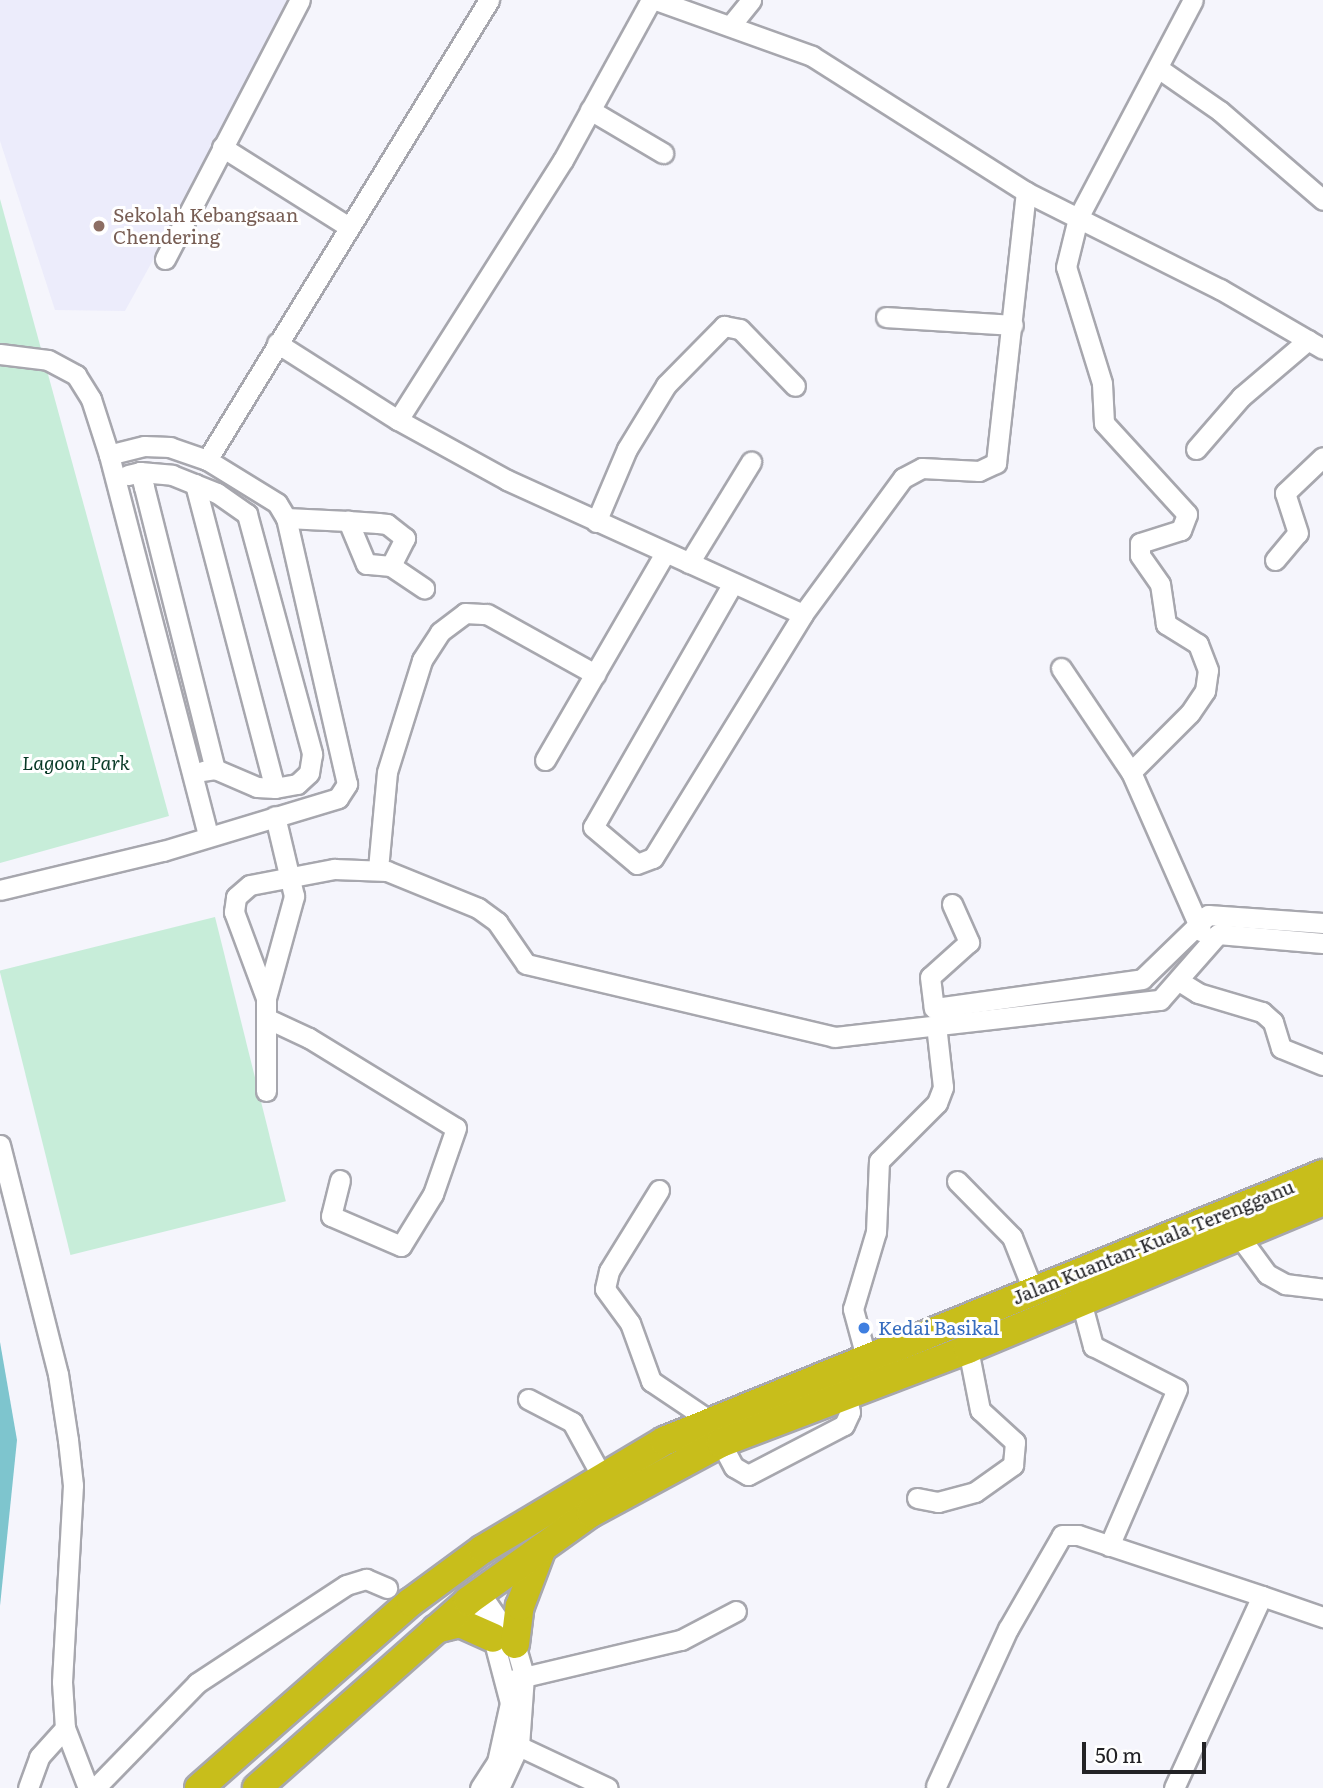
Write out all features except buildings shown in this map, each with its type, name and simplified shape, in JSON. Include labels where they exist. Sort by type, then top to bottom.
[{"type":"highway","name":"Jalan Kuantan-Kuala Terengganu","points":[[257,1788],[472,1594],[715,1432],[866,1357],[1323,1174]]},
{"type":"highway","name":"Jalan Kuantan-Kuala Terengganu","points":[[199,1788],[421,1595],[483,1549],[601,1475],[715,1432],[846,1392],[968,1349],[1323,1201]]},
{"type":"highway","points":[[1092,1297],[1093,1266]]},
{"type":"highway","points":[[436,1629],[460,1623],[504,1641],[542,1548]]},
{"type":"highway","points":[[421,1595],[472,1594],[483,1549]]},
{"type":"street","points":[[165,259],[300,0]]},
{"type":"street","points":[[207,460],[489,0]]},
{"type":"street","points":[[731,25],[751,0]]},
{"type":"street","points":[[1130,772],[1191,713],[1205,691],[1208,670],[1198,644],[1166,624],[1160,584],[1140,551],[1181,530],[1187,514],[1104,423],[1102,383],[1066,281],[1078,218],[1193,0]]},
{"type":"street","points":[[398,421],[590,110],[663,1],[822,62],[1026,192],[1316,344],[1241,397],[1196,449]]},
{"type":"street","points":[[1158,68],[1220,111],[1323,200]]},
{"type":"street","points":[[590,110],[663,153]]},
{"type":"street","points":[[222,147],[349,227]]},
{"type":"street","points":[[733,583],[593,827],[637,864],[649,863],[803,614],[903,478],[922,468],[979,471],[996,463],[1026,192]]},
{"type":"street","points":[[886,317],[1013,325]]},
{"type":"street","points":[[596,522],[627,449],[666,385],[724,326],[740,328],[794,386]]},
{"type":"street","points":[[277,343],[398,421],[596,522],[803,614]]},
{"type":"street","points":[[0,354],[48,360],[76,376],[91,399],[117,479],[208,836]]},
{"type":"street","points":[[0,890],[208,836],[277,822],[338,798],[347,784],[286,518],[270,496],[207,460],[170,447],[144,446],[109,455]]},
{"type":"street","points":[[1275,560],[1298,533],[1285,493],[1323,457]]},
{"type":"street","points":[[689,564],[751,462]]},
{"type":"street","points":[[117,479],[140,472],[195,484],[239,504],[247,514],[312,754],[309,773],[297,784],[275,788],[257,787],[215,769],[192,774]]},
{"type":"street","points":[[140,472],[215,769]]},
{"type":"street","points":[[195,484],[275,788]]},
{"type":"street","points":[[286,518],[348,521],[399,530],[403,548],[391,566]]},
{"type":"street","points":[[348,521],[366,564],[391,566],[424,589]]},
{"type":"street","points":[[545,760],[665,552]]},
{"type":"street","points":[[378,869],[387,772],[422,660],[440,632],[465,614],[487,614],[595,674]]},
{"type":"street","points":[[1061,668],[1130,772],[1178,872],[1194,924],[1209,942]]},
{"type":"street","points":[[266,1091],[266,998],[290,915],[294,878],[277,822]]},
{"type":"street","points":[[266,998],[234,912],[236,897],[250,885],[378,869],[488,914],[526,964],[821,1036],[1160,1000],[1179,981],[1209,942],[1222,933],[1323,943]]},
{"type":"street","points":[[952,904],[969,942],[930,977],[934,1008],[1142,979],[1159,967],[1194,924],[1208,915],[1323,923]]},
{"type":"street","points":[[1179,981],[1198,993],[1262,1012],[1273,1022],[1281,1048],[1323,1065]]},
{"type":"street","points":[[266,1018],[309,1038],[456,1128],[433,1194],[401,1246],[331,1216],[340,1180]]},
{"type":"street","points":[[866,1357],[853,1310],[876,1232],[879,1161],[937,1102],[943,1087],[936,1025]]},
{"type":"street","points":[[0,1145],[58,1374],[73,1485],[62,1682],[65,1728],[88,1788]]},
{"type":"street","points":[[957,1181],[1012,1237],[1033,1290]]},
{"type":"street","points":[[659,1190],[609,1271],[605,1289],[630,1323],[651,1381],[715,1432],[734,1467],[748,1475],[844,1424],[850,1412],[846,1392]]},
{"type":"street","points":[[1239,1236],[1267,1275],[1285,1284],[1323,1289]]},
{"type":"street","points":[[1092,1297],[1093,1346],[1177,1389],[1109,1546]]},
{"type":"street","points":[[917,1498],[938,1502],[975,1492],[1013,1465],[1014,1443],[980,1410],[968,1349]]},
{"type":"street","points":[[528,1399],[572,1422],[601,1475]]},
{"type":"street","points":[[936,1786],[1055,1542],[1069,1532],[1323,1617]]},
{"type":"street","points":[[95,1788],[197,1683],[346,1585],[366,1579],[387,1588]]},
{"type":"street","points":[[472,1594],[504,1641],[516,1678],[510,1703],[512,1742],[499,1788]]},
{"type":"street","points":[[1174,1788],[1262,1596]]},
{"type":"street","points":[[516,1678],[681,1640],[736,1611]]},
{"type":"street","points":[[28,1788],[39,1757],[65,1728]]},
{"type":"street","points":[[480,1788],[512,1742]]},
{"type":"street","points":[[512,1742],[608,1788]]},
{"type":"shaded area","name":"Sekolah Kebangsaan Chendering","points":[[0,0],[296,0],[125,311],[55,310],[0,141]]},
{"type":"green space","name":"Lagoon Park","points":[[0,199],[169,816],[0,863]]},
{"type":"green space","points":[[215,917],[286,1201],[70,1255],[0,971]]},
{"type":"water","points":[[0,1342],[17,1440],[0,1606]]},
{"type":"place","name":"Sekolah Kebangsaan Chendering","points":[[99,226]]},
{"type":"place","name":"Kedai Basikal","points":[[864,1328]]}]
